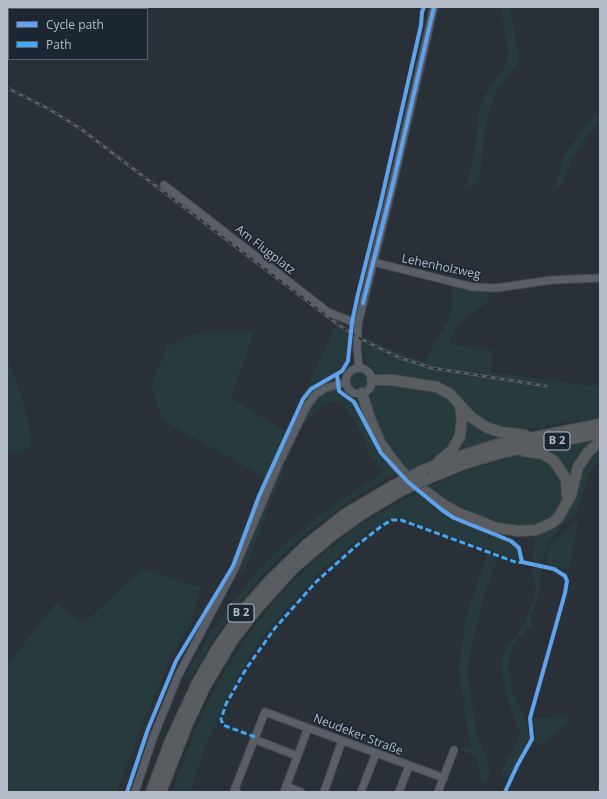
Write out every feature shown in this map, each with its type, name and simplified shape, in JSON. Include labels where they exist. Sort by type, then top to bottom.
[{"type":"highway","points":[[372,380],[392,380],[432,385],[450,394],[478,422],[493,430],[535,436]]},
{"type":"highway","points":[[362,393],[370,419],[381,444],[397,466],[433,499],[458,513],[497,528],[509,530],[530,530],[552,523],[558,518],[571,495],[578,467],[588,452],[600,442]]},
{"type":"highway","points":[[429,471],[458,442],[462,428],[460,405]]},
{"type":"highway","name":"B 2","points":[[151,792],[170,741],[197,683],[217,648],[245,608],[279,571],[306,545],[346,514],[429,471],[483,448],[535,436],[600,424]]},
{"type":"highway","name":"B 2","points":[[429,471],[514,450],[600,433]]},
{"type":"highway","points":[[514,450],[536,452],[554,461],[566,479],[567,503]]},
{"type":"highway","name":"B 2","points":[[161,792],[188,723],[206,686],[233,640],[257,609],[288,574],[321,545],[397,488]]},
{"type":"street","points":[[359,368],[357,347],[358,324],[434,7]]},
{"type":"street","name":"Am Flugplatz","points":[[164,184],[328,312],[358,324]]},
{"type":"street","name":"Lehenholzweg","points":[[373,262],[473,287],[496,288],[552,280],[600,278]]},
{"type":"street","points":[[359,368],[368,371],[372,380],[369,390],[356,394],[350,390],[346,382],[350,372],[359,368]]},
{"type":"street","points":[[135,792],[153,738],[178,676],[234,570],[280,461],[307,406],[316,394],[326,388],[346,382]]},
{"type":"street","name":"Neudeker Straße","points":[[254,740],[265,712],[444,778]]},
{"type":"street","points":[[301,792],[285,789],[308,728]]},
{"type":"street","points":[[236,791],[254,740],[297,756]]},
{"type":"street","points":[[324,792],[342,741]]},
{"type":"street","points":[[438,792],[454,750]]},
{"type":"street","points":[[361,792],[376,753]]},
{"type":"street","points":[[399,792],[410,766]]},
{"type":"green space","points":[[502,7],[509,7],[518,50],[518,63],[498,89],[492,103],[486,123],[479,182],[467,188],[477,134],[479,109],[486,93],[505,66],[508,55]]},
{"type":"green space","points":[[600,112],[600,118],[571,160],[561,187],[555,186],[563,159],[569,148],[594,115]]},
{"type":"green space","points":[[453,286],[490,292],[489,301],[462,321],[454,332],[449,344],[492,350],[491,372],[600,387],[600,417],[531,429],[513,430],[494,426],[473,413],[461,397],[447,386],[374,372],[364,359],[361,335],[385,347],[424,362],[448,321],[451,312]]},
{"type":"green space","points":[[336,325],[350,334],[344,365],[337,373],[313,385],[302,399]]},
{"type":"green space","points":[[254,332],[231,398],[287,432],[266,478],[162,420],[151,385],[167,346],[196,333]]},
{"type":"green space","points":[[7,358],[21,394],[30,431],[30,448],[21,452],[7,452]]},
{"type":"green space","points":[[355,372],[361,372],[367,376],[368,383],[363,389],[357,390],[351,385],[350,378]]},
{"type":"green space","points":[[335,377],[336,379],[316,389],[308,399],[290,432],[261,501],[258,502],[302,403],[309,393],[318,385]]},
{"type":"green space","points":[[391,384],[441,391],[455,404],[459,414],[456,440],[438,457],[408,471],[389,448],[379,430],[370,400],[371,392],[375,388]]},
{"type":"green space","points":[[337,389],[354,404],[380,455],[397,473],[356,497],[328,516],[296,542],[265,572],[244,597],[215,637],[191,677],[186,675],[207,639],[228,609],[249,581],[270,558],[289,540],[322,514],[384,471],[368,454],[369,451],[359,429],[344,405],[333,401],[320,406],[307,422],[302,425],[242,577],[241,571],[237,572],[277,475],[286,464],[286,456],[303,419],[316,398],[321,394]]},
{"type":"green space","points":[[341,389],[357,400],[374,440],[356,403]]},
{"type":"green space","points":[[465,417],[511,436],[451,454]]},
{"type":"green space","points":[[600,438],[570,490],[568,478],[539,450]]},
{"type":"green space","points":[[600,444],[600,458],[588,476],[581,501],[575,514],[549,540],[543,559],[539,563],[535,562],[533,560],[535,536],[555,526],[567,514],[571,506],[580,470]]},
{"type":"green space","points":[[520,455],[544,458],[560,472],[564,493],[563,501],[554,515],[545,522],[528,526],[497,523],[459,509],[425,488],[465,471]]},
{"type":"green space","points":[[417,492],[436,508],[451,517],[512,542],[518,549],[520,560],[398,517],[392,519],[370,533],[372,528],[320,571],[261,638],[229,692],[203,753],[190,792],[172,792],[199,720],[219,681],[249,633],[283,591],[328,549],[369,519]]},
{"type":"green space","points":[[437,506],[517,541],[522,548],[522,555],[520,548],[513,541],[464,521]]},
{"type":"green space","points":[[578,519],[569,570],[549,566],[546,560],[550,545]]},
{"type":"green space","points":[[488,553],[498,557],[483,597],[467,670],[474,719],[479,742],[486,756],[490,777],[485,784],[482,784],[476,756],[460,750],[461,747],[471,748],[458,669],[467,613]]},
{"type":"green space","points":[[535,567],[542,569],[538,598],[531,616],[531,626],[512,646],[508,666],[513,693],[526,720],[529,739],[510,776],[507,778],[502,775],[503,768],[521,735],[506,695],[501,666],[505,650],[524,623],[533,600],[536,586],[535,582],[533,582],[532,568]]},
{"type":"green space","points":[[142,569],[201,587],[192,620],[169,660],[116,792],[7,792],[7,666],[56,603],[83,624]]},
{"type":"green space","points":[[567,716],[566,724],[551,738],[541,744],[533,743],[536,731],[533,719]]},
{"type":"railway","points":[[7,88],[49,109],[81,129],[336,323],[357,337],[400,358],[432,368],[546,386]]},
{"type":"marked path","points":[[255,737],[223,725],[221,719],[226,704],[246,669],[275,628],[316,582],[356,546],[383,525],[392,520],[401,520],[518,563],[522,562],[522,559]]},
{"type":"cycle path","points":[[127,792],[148,729],[176,661],[233,566],[259,496],[303,399],[311,389],[342,371],[348,361],[352,322],[358,294],[380,206],[424,7]]},
{"type":"cycle path","points":[[363,303],[392,188],[434,7]]},
{"type":"cycle path","points":[[337,375],[339,391],[354,402],[381,453],[408,482],[454,518],[511,541],[519,548],[522,562],[554,569],[565,576],[567,581],[565,593],[530,718],[532,739],[505,792]]}]
